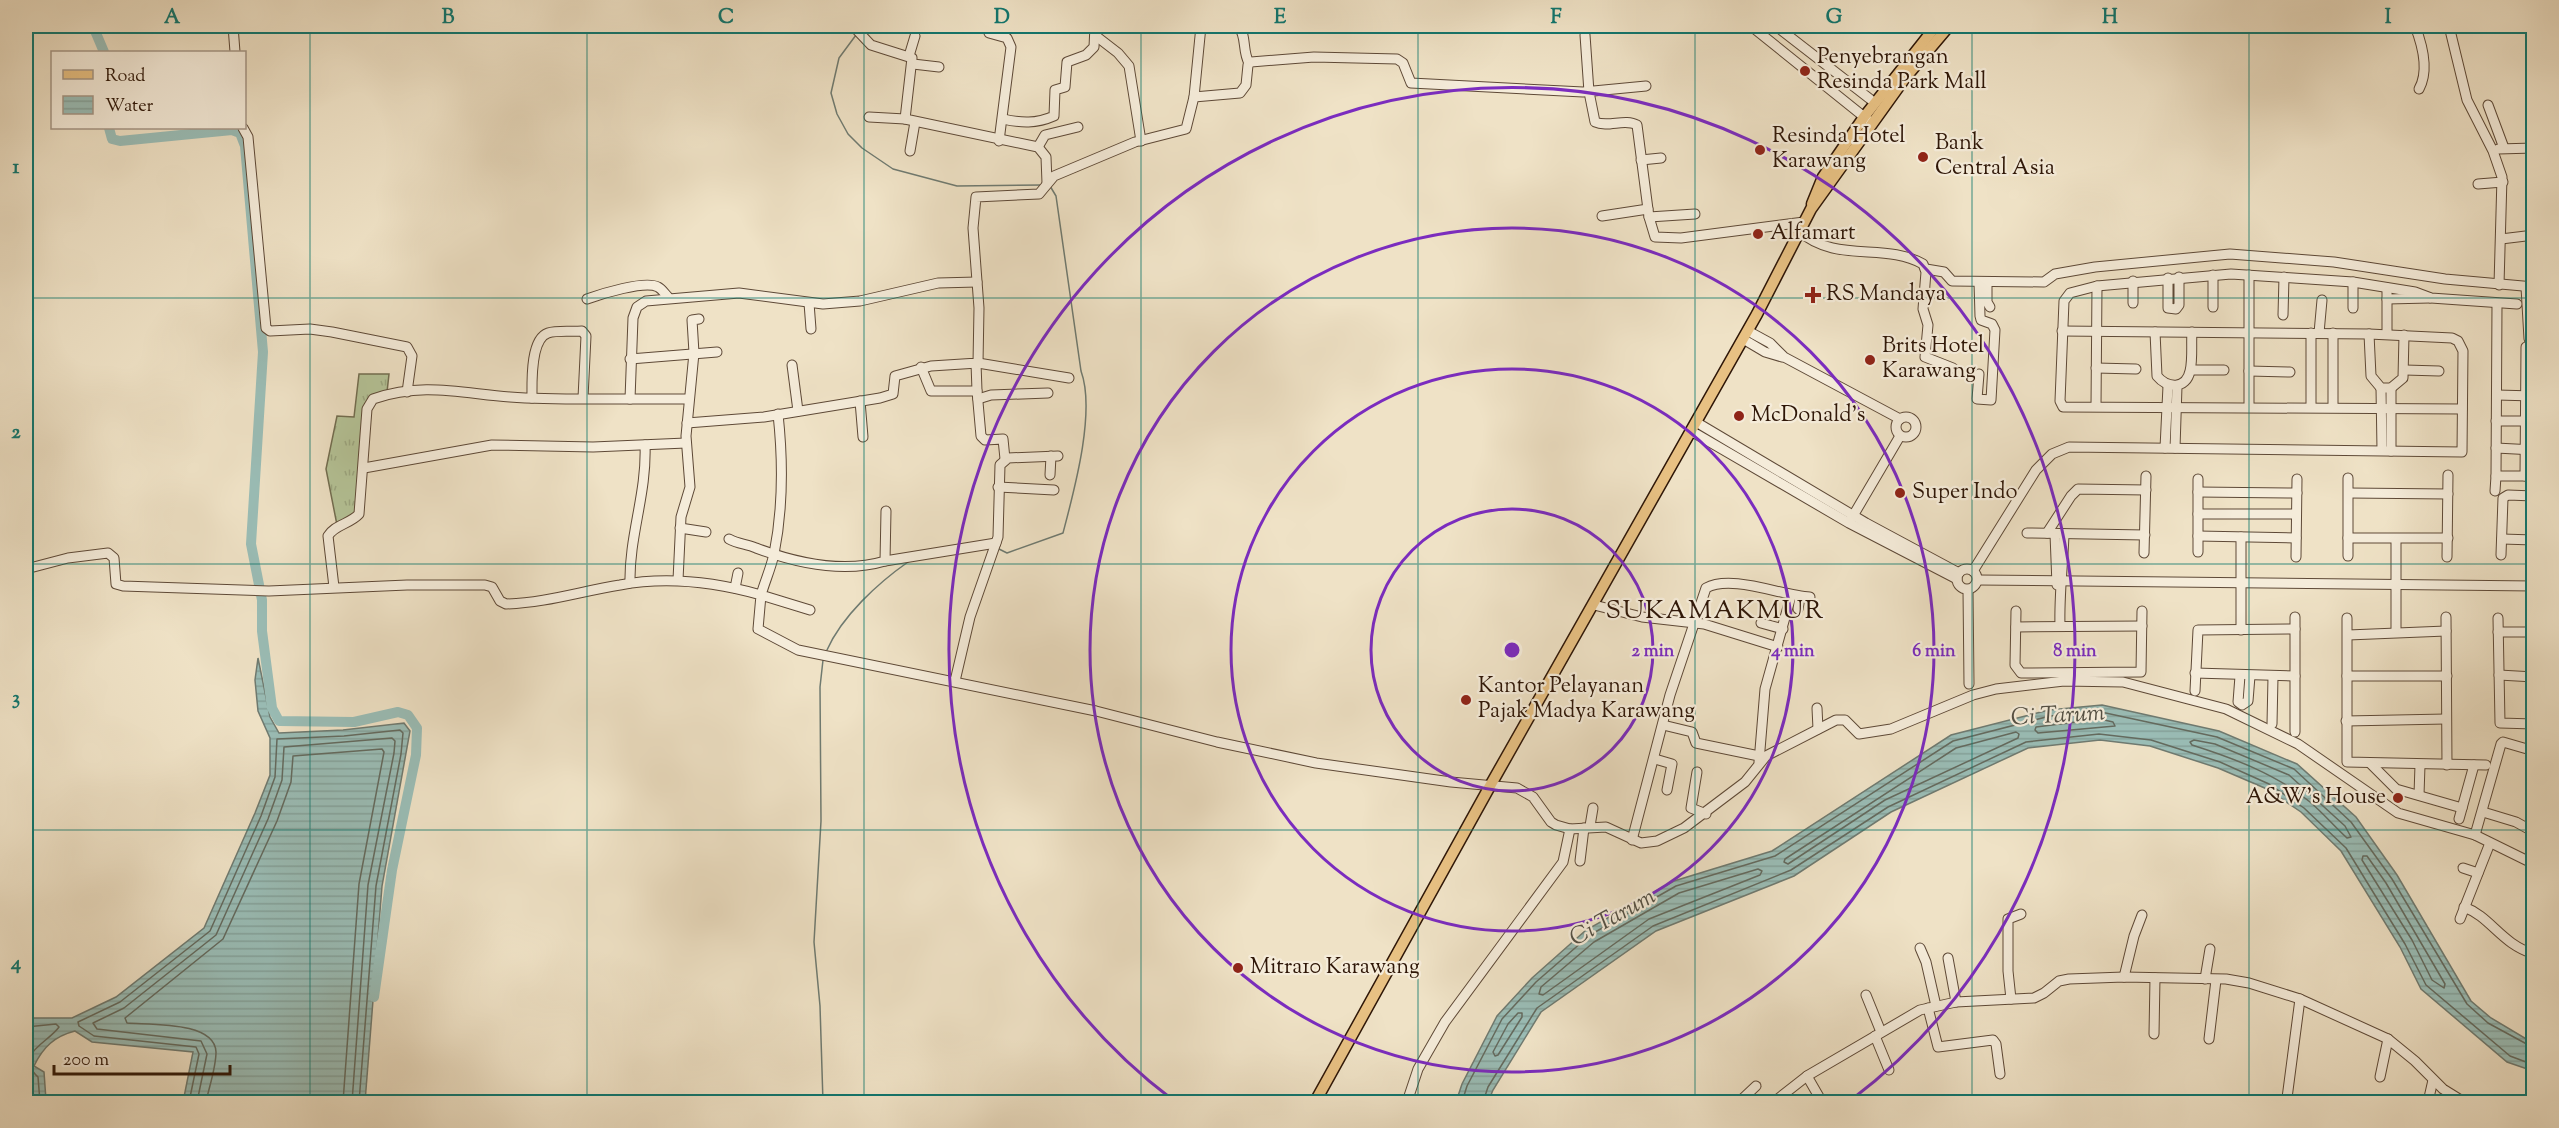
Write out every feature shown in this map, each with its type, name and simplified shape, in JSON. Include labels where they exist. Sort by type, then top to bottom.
[{"type":"main road","points":[[1869,120],[1936,26]]},
{"type":"main road","points":[[1315,1102],[1490,786],[1745,335],[1811,209],[1822,177],[1949,26]]},
{"type":"street","points":[[232,26],[235,51]]},
{"type":"street","points":[[987,26],[989,33],[1008,38],[1011,47],[999,141]]},
{"type":"street","points":[[1003,119],[1021,123],[1038,122],[1054,116],[1055,90],[1065,87],[1067,62],[1091,52],[1096,36],[1095,26]]},
{"type":"street","points":[[955,681],[970,617],[995,546],[1000,465],[1005,459],[1003,439],[985,440],[981,436],[977,363],[977,282],[973,228],[976,196],[980,194],[1036,194],[1054,176],[1141,141],[1186,129],[1194,97],[1200,26]]},
{"type":"street","points":[[1194,97],[1240,93],[1246,85],[1249,63],[1245,55],[1243,31],[1238,26]]},
{"type":"street","points":[[1751,26],[1869,120]]},
{"type":"street","points":[[1776,26],[1870,99]]},
{"type":"street","points":[[2415,26],[2421,41],[2424,66],[2419,90]]},
{"type":"street","points":[[2449,26],[2469,105],[2493,151],[2504,182],[2499,285]]},
{"type":"street","points":[[856,29],[878,49],[939,67]]},
{"type":"street","points":[[1585,34],[1589,92],[1595,122],[1601,124],[1631,122],[1637,125],[1651,230],[1659,239],[1801,226],[1820,246],[1921,262],[1926,269],[1923,304],[1928,321],[1925,357],[1953,368]]},
{"type":"street","points":[[904,119],[915,36]]},
{"type":"street","points":[[1096,36],[1124,58],[1129,66],[1141,141]]},
{"type":"street","points":[[1249,63],[1314,57],[1397,59],[1403,63],[1410,82],[1413,84],[1589,92],[1646,86]]},
{"type":"street","points":[[2488,105],[2504,148]]},
{"type":"street","points":[[869,117],[904,119],[999,141],[1038,147],[1046,157],[1045,186]]},
{"type":"street","points":[[909,151],[915,122]]},
{"type":"street","points":[[1038,147],[1048,133],[1078,128]]},
{"type":"street","points":[[244,129],[247,134],[249,148],[266,328],[270,331],[310,329],[408,347],[412,356],[407,392]]},
{"type":"street","points":[[2493,151],[2504,148],[2534,148]]},
{"type":"street","points":[[1641,160],[1662,158]]},
{"type":"street","points":[[2478,184],[2504,182]]},
{"type":"street","points":[[1602,216],[1649,213],[1695,214]]},
{"type":"street","points":[[2501,238],[2534,235]]},
{"type":"street","points":[[1926,269],[1944,272],[1952,281],[2044,282],[2055,274],[2095,267],[2230,254],[2334,262],[2499,285],[2530,287],[2529,476],[2496,476]]},
{"type":"street","points":[[2213,275],[2213,307]]},
{"type":"street","points":[[2249,275],[2249,406]]},
{"type":"street","points":[[2431,298],[2353,282],[2249,275],[2179,277],[2097,286],[2066,296],[2062,331],[2061,405],[2462,409]]},
{"type":"street","points":[[2168,278],[2168,308],[2176,309],[2179,305],[2179,277]]},
{"type":"street","points":[[2283,315],[2284,277]]},
{"type":"street","points":[[2133,281],[2133,303]]},
{"type":"street","points":[[630,399],[633,318],[637,307],[646,301],[668,297],[739,293],[786,297],[809,303],[860,301],[938,284],[977,282]]},
{"type":"street","points":[[1983,282],[1990,307]]},
{"type":"street","points":[[1979,374],[1977,399],[1991,400],[1995,330],[1992,324],[1984,321],[1980,316],[1983,282]]},
{"type":"street","points":[[2353,282],[2353,308]]},
{"type":"street","points":[[587,299],[614,290],[646,285],[659,288],[668,297]]},
{"type":"street","points":[[2096,406],[2097,286]]},
{"type":"street","points":[[2387,288],[2387,334]]},
{"type":"street","points":[[2387,299],[2431,298],[2517,304]]},
{"type":"street","points":[[2311,407],[2315,333],[2322,300]]},
{"type":"street","points":[[809,303],[811,329]]},
{"type":"street","points":[[2495,491],[2497,304]]},
{"type":"street","points":[[678,580],[680,528],[690,487],[686,443],[688,399],[694,353],[692,320],[699,319]]},
{"type":"street","points":[[532,398],[534,358],[544,335],[582,331],[586,333],[583,398]]},
{"type":"street","points":[[2062,331],[2333,333],[2447,337],[2458,341],[2463,351],[2462,464]]},
{"type":"street","points":[[2155,332],[2157,376],[2173,386]]},
{"type":"street","points":[[2173,386],[2185,380],[2191,370],[2192,332]]},
{"type":"street","points":[[2333,333],[2333,407]]},
{"type":"street","points":[[2369,334],[2369,370],[2373,380],[2386,388]]},
{"type":"street","points":[[1745,335],[1765,352],[1784,357],[1900,418],[1907,417],[1914,420],[1917,427],[1915,434],[1909,438],[1900,436]]},
{"type":"street","points":[[1745,335],[1770,343],[1784,357]]},
{"type":"street","points":[[2386,388],[2400,382],[2405,370],[2404,335]]},
{"type":"street","points":[[630,359],[717,352]]},
{"type":"street","points":[[687,423],[724,422],[892,395],[895,376],[921,368],[977,363],[1070,378]]},
{"type":"street","points":[[792,365],[798,411]]},
{"type":"street","points":[[921,368],[928,389],[933,392],[978,395],[1048,393]]},
{"type":"street","points":[[2096,368],[2136,369]]},
{"type":"street","points":[[2191,370],[2224,370]]},
{"type":"street","points":[[2405,370],[2439,371]]},
{"type":"street","points":[[2249,371],[2290,372]]},
{"type":"street","points":[[2170,448],[2173,386]]},
{"type":"street","points":[[334,587],[327,536],[332,530],[352,521],[358,514],[364,468],[368,404],[373,399],[387,394],[437,388],[532,398],[688,399]]},
{"type":"street","points":[[2386,388],[2386,451]]},
{"type":"street","points":[[2497,395],[2530,396]]},
{"type":"street","points":[[860,401],[863,437]]},
{"type":"street","points":[[778,414],[781,487],[774,556],[761,595],[758,629],[785,645],[825,656],[1096,711],[1284,757],[1357,770],[1524,790],[1533,797],[1551,822],[1570,829],[1587,827],[1613,829],[1641,843],[1657,841],[1706,814],[1745,782],[1759,759],[1763,701],[1783,629],[1801,597]]},
{"type":"street","points":[[1900,418],[1896,428],[1900,436]]},
{"type":"street","points":[[2496,421],[2530,421]]},
{"type":"street","points":[[1694,427],[1851,519],[1958,576]]},
{"type":"street","points":[[1851,519],[1900,436]]},
{"type":"street","points":[[364,468],[492,446],[686,443]]},
{"type":"street","points":[[630,584],[630,549],[643,491],[645,445]]},
{"type":"street","points":[[1973,571],[2036,470],[2052,454],[2069,447],[2462,452]]},
{"type":"street","points":[[2496,448],[2530,450]]},
{"type":"street","points":[[1005,459],[1055,456],[1050,475]]},
{"type":"street","points":[[2447,556],[2448,475]]},
{"type":"street","points":[[2144,553],[2146,476]]},
{"type":"street","points":[[2348,478],[2348,556]]},
{"type":"street","points":[[2198,479],[2198,552]]},
{"type":"street","points":[[2296,557],[2297,479]]},
{"type":"street","points":[[998,487],[1054,490]]},
{"type":"street","points":[[2060,626],[2055,534],[2071,496],[2078,489],[2146,490]]},
{"type":"street","points":[[2198,492],[2297,493]]},
{"type":"street","points":[[2349,493],[2448,494]]},
{"type":"street","points":[[2501,555],[2503,498],[2508,495],[2534,496]]},
{"type":"street","points":[[885,561],[886,511]]},
{"type":"street","points":[[2198,514],[2296,514]]},
{"type":"street","points":[[680,528],[706,532]]},
{"type":"street","points":[[2027,533],[2145,535]]},
{"type":"street","points":[[2198,536],[2296,538]]},
{"type":"street","points":[[2243,538],[2244,630]]},
{"type":"street","points":[[2348,538],[2448,538]]},
{"type":"street","points":[[2397,539],[2398,632]]},
{"type":"street","points":[[2502,539],[2534,540]]},
{"type":"street","points":[[729,540],[774,556],[843,568],[995,546]]},
{"type":"street","points":[[26,569],[68,558],[108,553],[114,558],[116,584],[123,586],[269,591],[334,587],[485,585],[492,587],[500,602],[506,604],[630,584],[678,580],[735,588],[810,610]]},
{"type":"street","points":[[1958,576],[1968,569],[1973,571],[1978,580]]},
{"type":"street","points":[[735,588],[738,573]]},
{"type":"street","points":[[1958,576],[1959,585],[1968,590]]},
{"type":"street","points":[[1978,580],[2059,579],[2534,586]]},
{"type":"street","points":[[1968,590],[1973,588],[1978,580]]},
{"type":"street","points":[[1606,584],[1603,604],[1608,610]]},
{"type":"street","points":[[1632,840],[1692,624],[1706,588],[1712,585],[1747,586],[1801,597]]},
{"type":"street","points":[[1968,590],[1969,684]]},
{"type":"street","points":[[1798,609],[1801,597]]},
{"type":"street","points":[[1594,605],[1608,610],[1731,632],[1778,647]]},
{"type":"street","points":[[2016,611],[2017,670],[2021,673],[2141,672],[2142,611]]},
{"type":"street","points":[[2295,617],[2295,732]]},
{"type":"street","points":[[2446,617],[2447,765]]},
{"type":"street","points":[[2347,618],[2345,760],[2350,763],[2371,764],[2486,765]]},
{"type":"street","points":[[2498,618],[2500,727],[2534,724]]},
{"type":"street","points":[[1761,623],[1783,629]]},
{"type":"street","points":[[2016,627],[2142,626]]},
{"type":"street","points":[[2195,691],[2198,630],[2295,629]]},
{"type":"street","points":[[2348,635],[2446,631]]},
{"type":"street","points":[[2498,632],[2534,632]]},
{"type":"street","points":[[2195,673],[2295,676]]},
{"type":"street","points":[[2499,675],[2534,676]]},
{"type":"street","points":[[2347,676],[2446,676]]},
{"type":"street","points":[[2272,724],[2273,677]]},
{"type":"street","points":[[1663,725],[1692,732],[1696,742],[1759,759],[1842,719],[1855,733],[1877,732],[1973,695],[2015,686],[2064,681],[2123,682],[2226,709],[2321,758],[2387,808],[2475,835],[2534,864]]},
{"type":"street","points":[[1817,708],[1818,729]]},
{"type":"street","points":[[2346,721],[2446,718]]},
{"type":"street","points":[[2475,835],[2501,744],[2511,743],[2534,751]]},
{"type":"street","points":[[1655,759],[1672,764],[1667,790]]},
{"type":"street","points":[[2371,764],[2396,789],[2462,808]]},
{"type":"street","points":[[2419,795],[2420,765]]},
{"type":"street","points":[[2460,819],[2474,765]]},
{"type":"street","points":[[1698,772],[1691,807],[1706,814]]},
{"type":"street","points":[[1580,861],[1593,808]]},
{"type":"street","points":[[2483,812],[2516,822],[2534,832]]},
{"type":"street","points":[[1407,1102],[1418,1069],[1445,1022],[1563,862],[1570,829]]},
{"type":"street","points":[[2460,919],[2490,843]]},
{"type":"street","points":[[2463,868],[2478,873]]},
{"type":"street","points":[[2464,907],[2480,915],[2508,942],[2534,954]]},
{"type":"street","points":[[2011,999],[2008,971],[2008,919],[2021,914]]},
{"type":"street","points":[[2124,977],[2134,936],[2142,915]]},
{"type":"street","points":[[1920,948],[1926,962],[1938,1047],[1993,1040],[1996,1044],[2000,1074]]},
{"type":"street","points":[[2205,979],[2210,949]]},
{"type":"street","points":[[1948,958],[1956,1002]]},
{"type":"street","points":[[1774,1102],[1808,1076],[1878,1034],[1932,1007],[1956,1002],[2041,996],[2065,979],[2124,977],[2205,979],[2249,983],[2300,999],[2388,1039],[2415,1061],[2433,1080],[2464,1102]]},
{"type":"street","points":[[2154,1034],[2155,978]]},
{"type":"street","points":[[2209,1039],[2216,980]]},
{"type":"street","points":[[1866,995],[1889,1070]]},
{"type":"street","points":[[2287,1098],[2300,999]]},
{"type":"street","points":[[2380,1077],[2388,1039]]},
{"type":"street","points":[[1808,1076],[1822,1102]]},
{"type":"street","points":[[2428,1102],[2433,1080]]},
{"type":"street","points":[[1739,1102],[1756,1086]]},
{"type":"green space","points":[[359,374],[389,374],[387,392],[372,398],[357,517],[337,525],[326,469],[337,416],[354,417]]},
{"type":"water","points":[[258,658],[270,717],[279,733],[343,730],[404,723],[410,731],[382,886],[365,1102],[183,1102],[193,1052],[92,1042],[75,1031],[50,1043],[41,1053],[34,1066],[44,1072],[46,1100],[26,1102],[26,1022],[31,1018],[72,1018],[116,997],[204,928],[270,775],[270,738],[258,711],[255,680]]},
{"type":"water","name":"Ci Tarum","points":[[2102,705],[2219,731],[2297,764],[2356,817],[2397,875],[2471,1001],[2491,1018],[2533,1043],[2533,1071],[2507,1062],[2421,989],[2400,947],[2341,851],[2301,812],[2267,789],[2218,768],[2150,746],[2100,740],[2028,748],[1891,812],[1794,876],[1656,931],[1541,1012],[1488,1102],[1456,1102],[1462,1084],[1497,1016],[1532,978],[1586,930],[1674,881],[1772,851],[1951,735],[2049,710]]},
{"type":"waterway","points":[[93,26],[104,51]]},
{"type":"waterway","points":[[856,35],[839,58],[831,93],[837,114],[848,134],[862,148],[893,169],[957,186],[1043,185]]},
{"type":"waterway","points":[[109,129],[112,139],[120,141],[232,130],[240,133],[245,146],[263,352],[251,544],[262,600],[262,631],[272,708],[279,721],[354,722],[398,712],[408,715],[417,728],[416,755],[392,870],[374,997]]},
{"type":"waterway","points":[[997,548],[1007,553],[1063,533],[1082,452],[1086,408],[1085,388],[1056,196],[1050,186]]},
{"type":"waterway","points":[[827,650],[842,625],[862,601],[908,562]]},
{"type":"waterway","points":[[823,660],[820,687],[821,821],[814,942],[820,1006],[823,1102]]},
{"type":"place","name":"Penyebrangan Resinda Park Mall","points":[[1805,71]]},
{"type":"place","name":"Resinda Hotel Karawang","points":[[1760,150]]},
{"type":"place","name":"Bank Central Asia","points":[[1923,157]]},
{"type":"place","name":"Alfamart","points":[[1758,234]]},
{"type":"place","name":"RS Mandaya","points":[[1813,295]]},
{"type":"place","name":"Brits Hotel Karawang","points":[[1870,360]]},
{"type":"place","name":"McDonald's","points":[[1739,416]]},
{"type":"place","name":"Super Indo","points":[[1900,493]]},
{"type":"place","name":"Kantor Pelayanan Pajak Madya Karawang","points":[[1466,700]]},
{"type":"place","name":"A&W's House","points":[[2398,798]]},
{"type":"place","name":"Mitra10 Karawang","points":[[1238,968]]},
{"type":"district","name":"SUKAMAKMUR","points":[[1715,611]]}]
